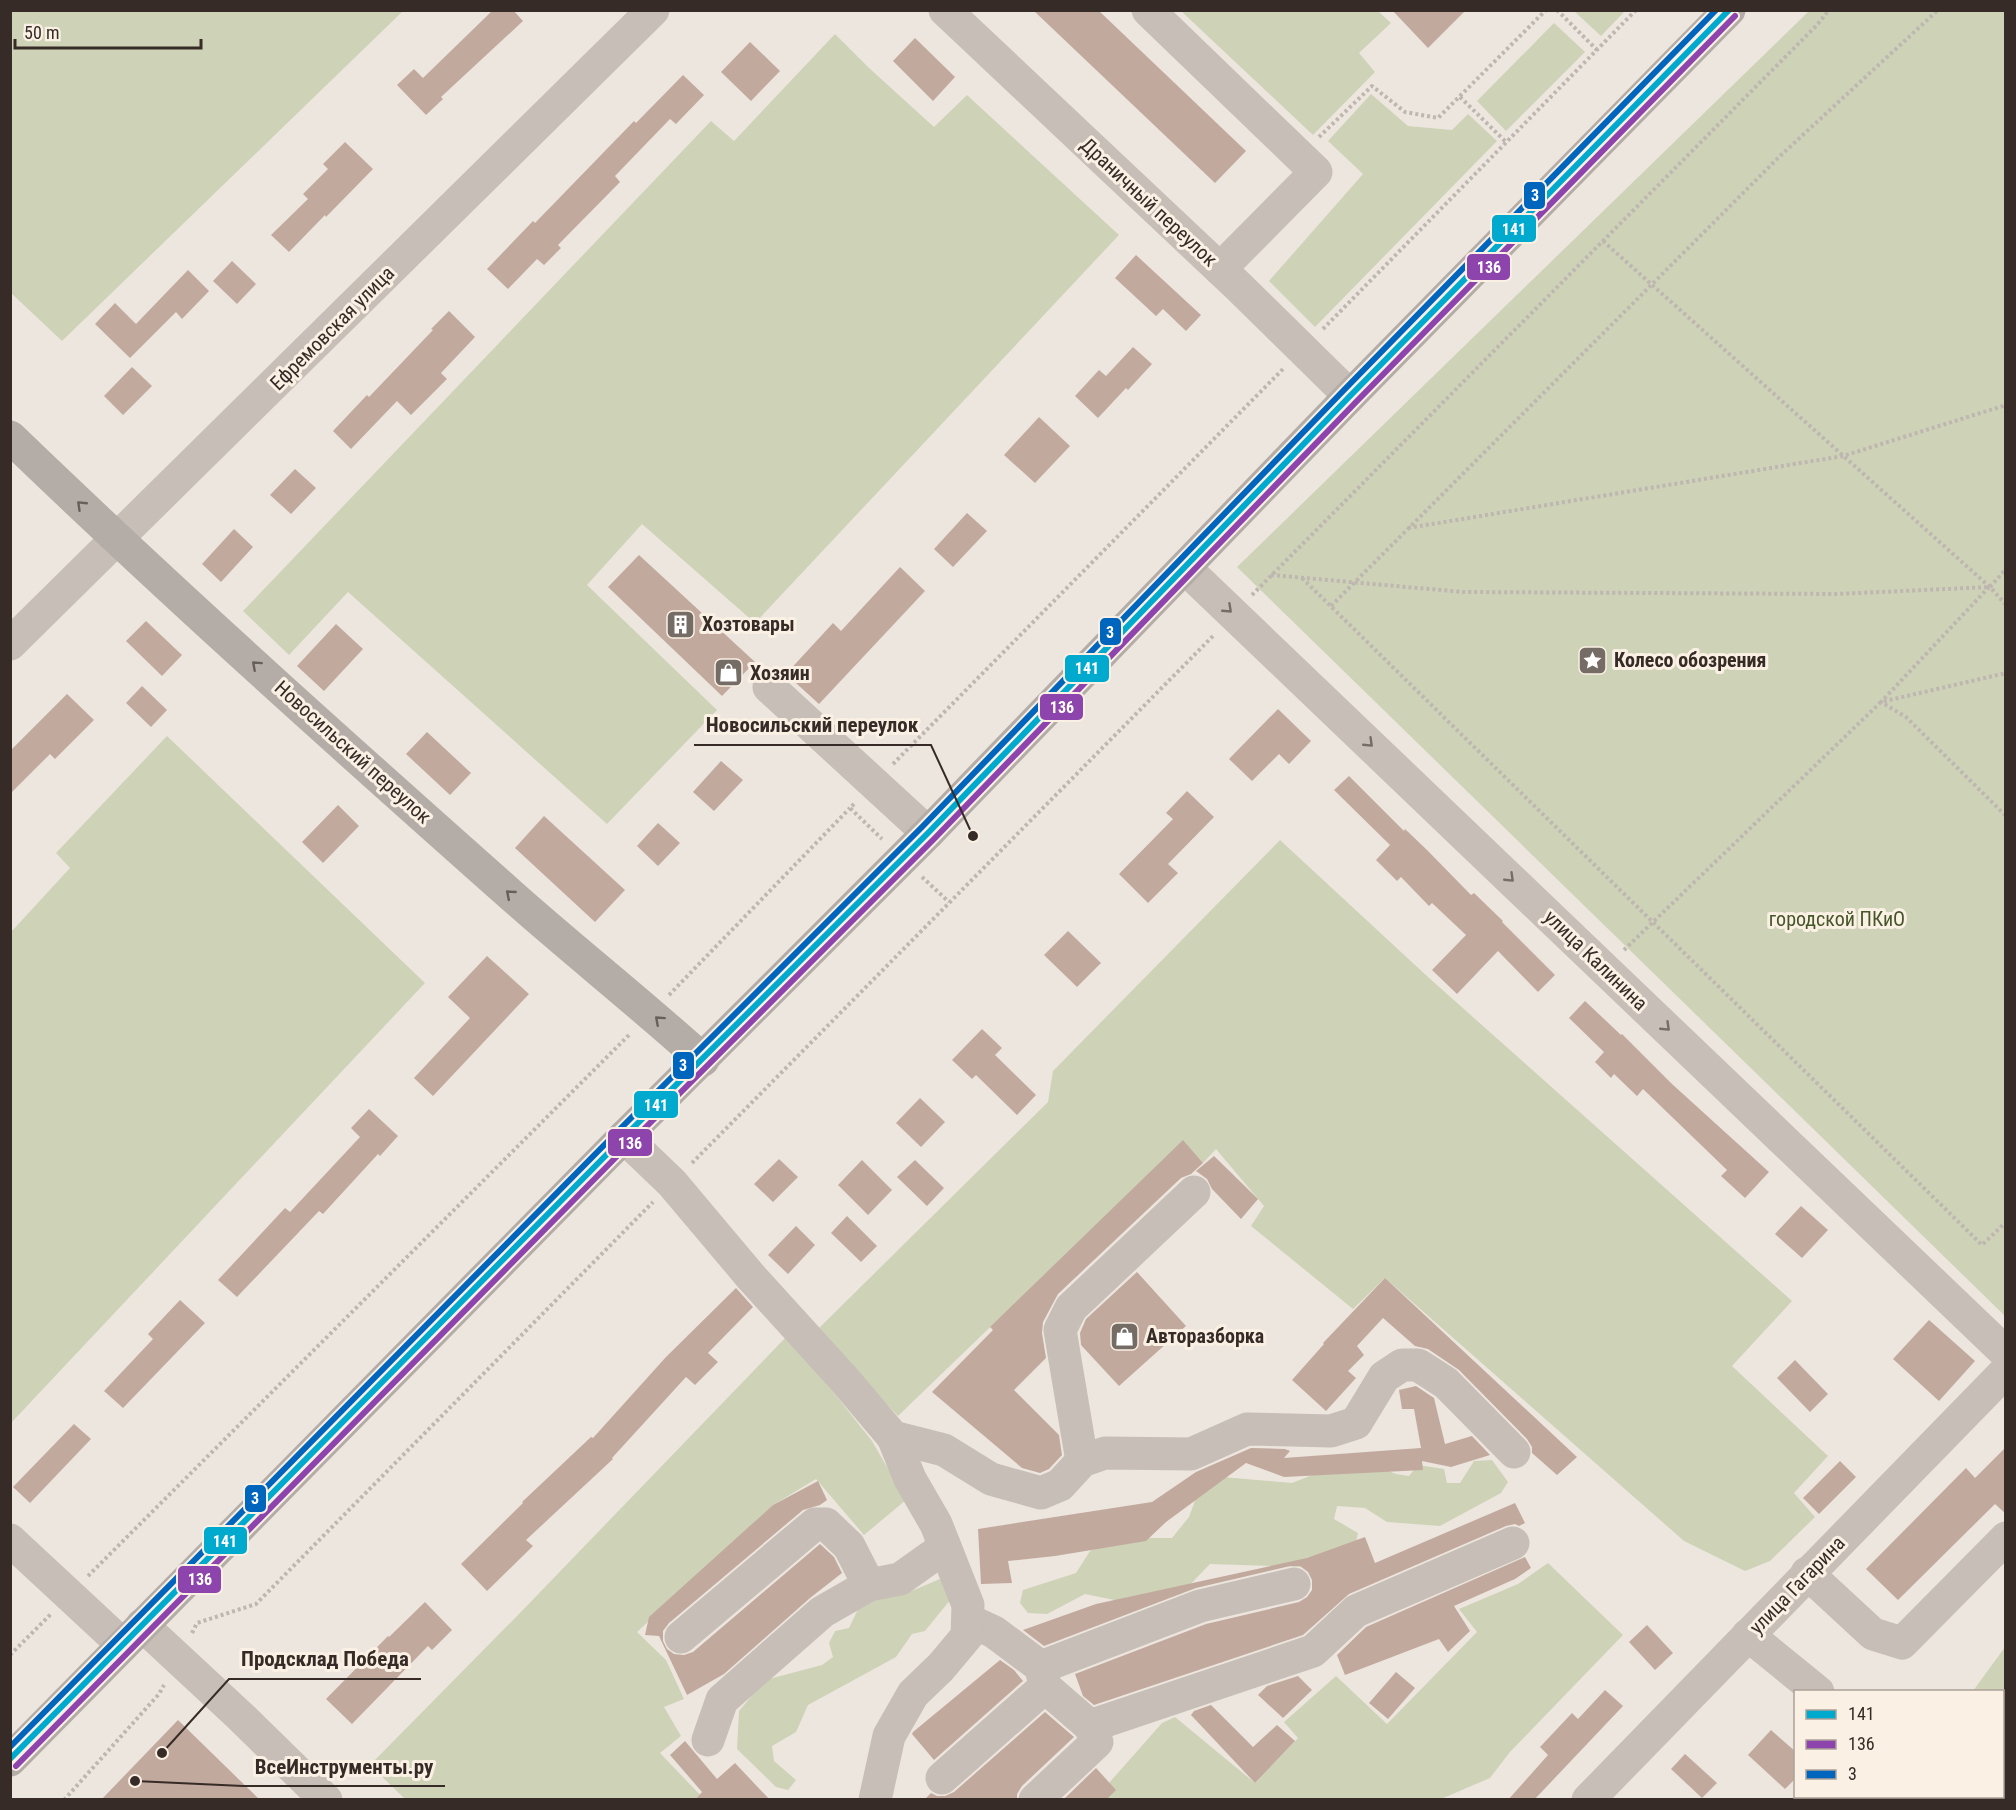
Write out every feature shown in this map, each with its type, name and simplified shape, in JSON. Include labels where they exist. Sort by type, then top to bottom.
[{"type":"main road","points":[[10,1760],[624,1137],[928,833],[1722,13]]},
{"type":"main road","name":"Новосильский переулок","points":[[10,437],[116,539],[513,897],[651,1013],[703,1060]]},
{"type":"street","name":"Ефремовская улица","points":[[10,644],[653,10]]},
{"type":"street","name":"Драничный переулок","points":[[945,10],[1220,269],[1350,396]]},
{"type":"street","points":[[1148,10],[1316,172],[1220,269]]},
{"type":"street","name":"улица Калинина","points":[[1185,568],[2006,1353]]},
{"type":"street","points":[[769,687],[928,833]]},
{"type":"street","points":[[624,1137],[672,1183],[752,1278],[893,1437],[910,1479],[936,1524],[969,1605],[967,1636],[942,1667],[913,1694],[889,1736],[875,1800]]},
{"type":"street","points":[[1082,1461],[1060,1330],[1071,1308],[1194,1192]]},
{"type":"street","points":[[893,1437],[944,1450],[991,1479],[1041,1493],[1060,1485],[1082,1461],[1105,1454],[1191,1454],[1247,1429],[1331,1431],[1356,1423],[1384,1377],[1402,1365],[1418,1365],[1446,1383],[1514,1452]]},
{"type":"street","name":"улица Гагарина","points":[[1588,1800],[2006,1371]]},
{"type":"street","points":[[681,1637],[815,1524],[826,1524],[849,1546],[869,1585]]},
{"type":"street","points":[[1807,1574],[1873,1634],[1902,1642],[2006,1538]]},
{"type":"street","points":[[10,1540],[70,1595],[133,1635],[240,1716],[326,1800]]},
{"type":"street","points":[[1090,1726],[1313,1651],[1356,1611],[1513,1543]]},
{"type":"street","points":[[708,1740],[723,1700],[822,1612],[869,1585],[900,1579],[945,1547]]},
{"type":"street","points":[[942,1778],[1043,1677],[1200,1606],[1294,1584]]},
{"type":"street","points":[[968,1620],[994,1632],[1043,1677],[1090,1726],[1097,1742],[1035,1800]]},
{"type":"street","points":[[1748,1635],[1816,1690]]},
{"type":"path","points":[[1299,156],[1372,86],[1405,112],[1438,118],[1546,10]]},
{"type":"path","points":[[1557,10],[1597,50]]},
{"type":"path","points":[[10,1655],[651,1013],[874,783],[1635,10]]},
{"type":"path","points":[[1829,10],[1817,25],[1270,574],[1463,592],[1837,594],[1989,587]]},
{"type":"path","points":[[1331,606],[1779,156],[1938,10]]},
{"type":"path","points":[[1460,97],[1506,142]]},
{"type":"path","points":[[1603,240],[1989,587],[2006,605]]},
{"type":"path","points":[[1408,528],[1843,456],[2006,405]]},
{"type":"path","points":[[1623,951],[1881,702],[2006,569]]},
{"type":"path","points":[[1302,578],[1982,1245],[2006,1222]]},
{"type":"path","points":[[1881,702],[2006,673]]},
{"type":"path","points":[[1881,702],[1906,717],[2006,816]]},
{"type":"path","points":[[850,808],[949,902]]},
{"type":"green space","points":[[10,11],[403,11],[62,341],[11,293]]},
{"type":"green space","points":[[1181,11],[1378,11],[1391,23],[1359,53],[1375,72],[1313,135]]},
{"type":"green space","points":[[1574,11],[1625,11],[1601,36]]},
{"type":"green space","name":"городской ПКиО","points":[[1809,11],[2005,11],[2005,1316],[1237,567]]},
{"type":"green space","points":[[1554,23],[1585,52],[1506,131],[1477,101]]},
{"type":"green space","points":[[835,34],[934,127],[967,95],[1119,235],[755,623],[642,524],[587,585],[717,710],[607,824],[348,592],[289,655],[243,611],[711,121],[734,141]]},
{"type":"green space","points":[[1371,94],[1408,126],[1452,130],[1468,114],[1497,141],[1315,327],[1269,281],[1363,174],[1328,141]]},
{"type":"green space","points":[[167,736],[425,983],[11,1423],[11,932],[70,868],[56,853]]},
{"type":"green space","points":[[1280,840],[1428,977],[1792,1301],[1732,1366],[1828,1456],[1794,1493],[1815,1517],[1770,1561],[1745,1571],[1684,1541],[1385,1278],[1353,1309],[1251,1226],[1264,1206],[1216,1149],[1203,1163],[1183,1141],[898,1416],[816,1331],[1048,1102],[1053,1071]]},
{"type":"green space","points":[[788,1335],[872,1441],[906,1500],[864,1535],[816,1479],[773,1505],[637,1632],[666,1660],[684,1699],[664,1707],[681,1736],[660,1753],[704,1799],[405,1799],[370,1765]]},
{"type":"green space","points":[[1356,1458],[1396,1474],[1409,1476],[1418,1465],[1444,1469],[1447,1483],[1460,1483],[1474,1461],[1492,1460],[1508,1482],[1501,1493],[1440,1526],[1387,1522],[1365,1508],[1337,1506],[1334,1519],[1358,1533],[1355,1547],[1306,1567],[1210,1564],[1181,1594],[1124,1602],[1085,1594],[1047,1614],[1028,1613],[1020,1603],[1023,1590],[1076,1573],[1090,1551],[1115,1538],[1172,1538],[1189,1517],[1199,1490],[1222,1477],[1292,1483]]},
{"type":"green space","points":[[1548,1563],[1623,1635],[1510,1752],[1490,1778],[1441,1799],[1094,1800],[1162,1723],[1175,1717],[1255,1783],[1298,1738],[1284,1722],[1336,1676],[1387,1724],[1477,1632],[1459,1609],[1518,1584]]},
{"type":"green space","points":[[940,1579],[954,1585],[951,1599],[925,1631],[912,1634],[896,1657],[808,1705],[796,1732],[772,1746],[774,1761],[796,1780],[788,1790],[776,1787],[737,1749],[739,1711],[765,1680],[822,1665],[833,1657],[829,1643],[835,1631],[849,1628],[861,1603],[902,1595]]},
{"type":"green space","points":[[2005,1647],[2006,1735],[2004,1734],[2004,1690],[1974,1690]]},
{"type":"building","points":[[493,10],[513,10],[523,21],[441,97],[443,99],[426,115],[397,85],[414,69],[423,78]]},
{"type":"building","points":[[1033,10],[1098,10],[1246,151],[1215,183]]},
{"type":"building","points":[[1392,10],[1466,10],[1428,48]]},
{"type":"building","points":[[915,38],[955,77],[933,101],[893,61]]},
{"type":"building","points":[[750,42],[780,71],[751,101],[721,72]]},
{"type":"building","points":[[683,75],[704,95],[676,124],[670,119],[615,176],[620,182],[558,245],[561,248],[544,265],[537,259],[508,289],[487,269]]},
{"type":"building","points":[[345,142],[373,169],[289,252],[271,235],[308,199],[303,194],[328,169],[323,164]]},
{"type":"building","points":[[1136,255],[1201,315],[1186,331],[1163,309],[1156,316],[1115,278]]},
{"type":"building","points":[[232,261],[256,284],[237,304],[213,281]]},
{"type":"building","points":[[188,270],[209,291],[182,319],[176,312],[130,358],[95,324],[115,303],[136,324]]},
{"type":"building","points":[[449,311],[475,337],[441,373],[447,379],[411,415],[397,401],[351,449],[333,431],[367,395],[369,397]]},
{"type":"building","points":[[1133,347],[1152,364],[1098,418],[1075,396],[1099,370],[1106,376]]},
{"type":"building","points":[[132,367],[152,386],[123,415],[104,396]]},
{"type":"building","points":[[1039,417],[1070,446],[1035,483],[1004,455]]},
{"type":"building","points":[[295,469],[316,488],[291,514],[270,495]]},
{"type":"building","points":[[967,513],[987,531],[953,567],[934,549]]},
{"type":"building","points":[[234,529],[253,547],[221,582],[202,564]]},
{"type":"building","name":"Хозтовары","points":[[639,555],[755,662],[722,696],[608,587]]},
{"type":"building","points":[[900,567],[925,591],[819,704],[786,674],[833,623],[841,631]]},
{"type":"building","points":[[146,621],[182,655],[162,676],[126,641]]},
{"type":"building","points":[[336,624],[363,649],[324,691],[297,666]]},
{"type":"building","points":[[142,686],[167,710],[151,727],[126,703]]},
{"type":"building","points":[[67,694],[94,720],[55,759],[50,754],[10,794],[10,751]]},
{"type":"building","points":[[1278,709],[1311,741],[1289,764],[1279,754],[1252,781],[1229,759]]},
{"type":"building","points":[[427,732],[471,773],[450,795],[406,754]]},
{"type":"building","points":[[721,761],[743,780],[714,811],[693,792]]},
{"type":"building","points":[[1349,776],[1471,895],[1474,893],[1503,921],[1555,975],[1538,992],[1498,951],[1457,994],[1432,970],[1466,935],[1432,903],[1429,906],[1401,877],[1397,881],[1376,860],[1390,845],[1334,790]]},
{"type":"building","points":[[1187,791],[1214,817],[1168,864],[1178,873],[1148,903],[1119,874],[1173,819],[1166,813]]},
{"type":"building","points":[[338,805],[359,826],[323,863],[302,842]]},
{"type":"building","points":[[544,816],[625,890],[595,922],[515,848]]},
{"type":"building","points":[[658,823],[680,843],[658,866],[637,846]]},
{"type":"building","points":[[1068,931],[1101,963],[1077,987],[1044,955]]},
{"type":"building","points":[[487,956],[529,994],[433,1096],[414,1078],[470,1018],[448,997]]},
{"type":"building","points":[[1585,1001],[1769,1172],[1745,1198],[1721,1176],[1727,1170],[1643,1089],[1637,1096],[1614,1074],[1611,1078],[1595,1062],[1604,1052],[1569,1018]]},
{"type":"building","points":[[982,1029],[1002,1048],[995,1055],[1036,1095],[1017,1115],[976,1075],[972,1079],[952,1060]]},
{"type":"building","points":[[920,1098],[945,1122],[921,1147],[896,1123]]},
{"type":"building","points":[[369,1109],[398,1136],[380,1156],[378,1154],[323,1214],[319,1211],[237,1297],[218,1280],[285,1208],[290,1212],[360,1137],[351,1128]]},
{"type":"building","points":[[1183,1140],[1203,1163],[1191,1174],[1181,1178],[1058,1294],[1043,1322],[1042,1333],[1046,1358],[1014,1390],[1059,1435],[1062,1455],[1049,1469],[1040,1473],[1022,1468],[932,1392],[993,1330],[990,1327]]},
{"type":"building","points":[[1214,1156],[1258,1199],[1241,1219],[1212,1189],[1207,1179],[1196,1171]]},
{"type":"building","points":[[779,1159],[798,1177],[773,1202],[754,1184]]},
{"type":"building","points":[[862,1160],[892,1190],[868,1215],[838,1185]]},
{"type":"building","points":[[915,1160],[944,1188],[927,1206],[897,1177]]},
{"type":"building","points":[[1801,1206],[1828,1230],[1802,1258],[1775,1234]]},
{"type":"building","points":[[847,1216],[877,1246],[861,1262],[831,1233]]},
{"type":"building","points":[[796,1226],[815,1245],[788,1274],[768,1255]]},
{"type":"building","points":[[1137,1272],[1186,1326],[1119,1386],[1081,1345],[1080,1333],[1086,1319]]},
{"type":"building","points":[[1385,1278],[1577,1457],[1557,1475],[1532,1453],[1532,1447],[1527,1439],[1459,1370],[1428,1349],[1415,1346],[1383,1318],[1357,1346],[1364,1355],[1348,1371],[1356,1378],[1326,1411],[1292,1380],[1323,1343]]},
{"type":"building","points":[[736,1288],[753,1307],[708,1353],[718,1362],[695,1385],[686,1377],[613,1459],[526,1540],[533,1546],[487,1591],[461,1564],[522,1502],[591,1437],[593,1438],[666,1357]]},
{"type":"building","points":[[180,1300],[205,1323],[123,1408],[104,1391],[153,1339],[148,1334]]},
{"type":"building","points":[[1929,1320],[1975,1361],[1939,1401],[1893,1359]]},
{"type":"building","points":[[1795,1360],[1828,1394],[1810,1412],[1777,1378]]},
{"type":"building","points":[[1416,1386],[1434,1398],[1445,1444],[1472,1436],[1490,1455],[1451,1467],[1422,1461],[1423,1470],[1284,1477],[1246,1463],[1166,1522],[1146,1541],[1008,1561],[1012,1583],[981,1584],[978,1529],[1152,1502],[1196,1472],[1251,1448],[1290,1451],[1284,1458],[1421,1448],[1414,1409],[1402,1409],[1399,1390]]},
{"type":"building","points":[[74,1424],[91,1439],[30,1503],[13,1487]]},
{"type":"building","points":[[2006,1447],[2006,1514],[1995,1504],[1898,1600],[1866,1569],[1966,1468],[1975,1478]]},
{"type":"building","points":[[1840,1461],[1856,1477],[1819,1514],[1803,1498]]},
{"type":"building","points":[[818,1481],[827,1500],[820,1505],[803,1510],[669,1623],[663,1631],[663,1641],[667,1649],[674,1654],[684,1655],[693,1652],[820,1544],[834,1557],[842,1573],[810,1598],[724,1674],[687,1695],[659,1636],[645,1635],[649,1617],[773,1505]]},
{"type":"building","points":[[1515,1503],[1525,1523],[1519,1526],[1515,1524],[1506,1526],[1349,1594],[1303,1635],[1094,1705],[1083,1696],[1075,1674],[1206,1624],[1299,1602],[1312,1590],[1312,1580],[1308,1572],[1300,1566],[1290,1566],[1196,1588],[1044,1646],[1023,1630],[1096,1604],[1307,1558],[1365,1537],[1375,1563]]},
{"type":"building","points":[[1525,1557],[1531,1568],[1515,1579],[1454,1606],[1470,1631],[1448,1652],[1439,1639],[1345,1675],[1337,1655],[1366,1627]]},
{"type":"building","points":[[425,1602],[452,1630],[432,1650],[428,1646],[352,1724],[326,1699]]},
{"type":"building","points":[[1647,1625],[1673,1653],[1655,1670],[1629,1642]]},
{"type":"building","points":[[1000,1660],[1014,1670],[1023,1681],[934,1760],[912,1734],[913,1732]]},
{"type":"building","points":[[1396,1672],[1415,1688],[1388,1719],[1369,1703]]},
{"type":"building","points":[[1298,1676],[1312,1690],[1283,1718],[1258,1695],[1267,1686]]},
{"type":"building","points":[[1605,1690],[1623,1706],[1534,1800],[1508,1800],[1548,1755],[1540,1747],[1572,1713],[1578,1719]]},
{"type":"building","points":[[1211,1705],[1253,1747],[1277,1725],[1295,1741],[1255,1783],[1191,1715],[1194,1711]]},
{"type":"building","points":[[1045,1712],[1074,1737],[1022,1786],[1017,1794],[1017,1800],[924,1800],[931,1793],[945,1796],[954,1792]]},
{"type":"building","points":[[178,1720],[260,1800],[101,1800]]},
{"type":"building","points":[[1771,1730],[1794,1750],[1794,1780],[1785,1789],[1748,1755]]},
{"type":"building","points":[[685,1741],[717,1779],[735,1763],[770,1800],[695,1800],[702,1792],[670,1755]]},
{"type":"building","points":[[1685,1754],[1717,1783],[1702,1798],[1671,1769]]},
{"type":"building","points":[[1096,1768],[1116,1790],[1106,1800],[1063,1800]]},
{"type":"transit line","name":"3","points":[[10,1747],[618,1131],[922,827],[1344,390],[1716,10]]},
{"type":"transit line","name":"141","points":[[10,1759],[624,1137],[928,833],[1350,396],[1729,10]]},
{"type":"transit line","name":"136","points":[[16,1766],[630,1143],[934,839],[1356,402],[1735,16]]},
{"type":"place","name":"Хозтовары","points":[[681,624]]},
{"type":"place","name":"Колесо обозрения","points":[[1593,660]]},
{"type":"place","name":"Хозяин","points":[[729,673]]},
{"type":"place","name":"Новосильский переулок","points":[[973,836]]},
{"type":"place","name":"Авторазборка","points":[[1125,1336]]},
{"type":"place","name":"Продсклад Победа","points":[[162,1753]]},
{"type":"place","name":"ВсеИнструменты.ру","points":[[135,1781]]}]
